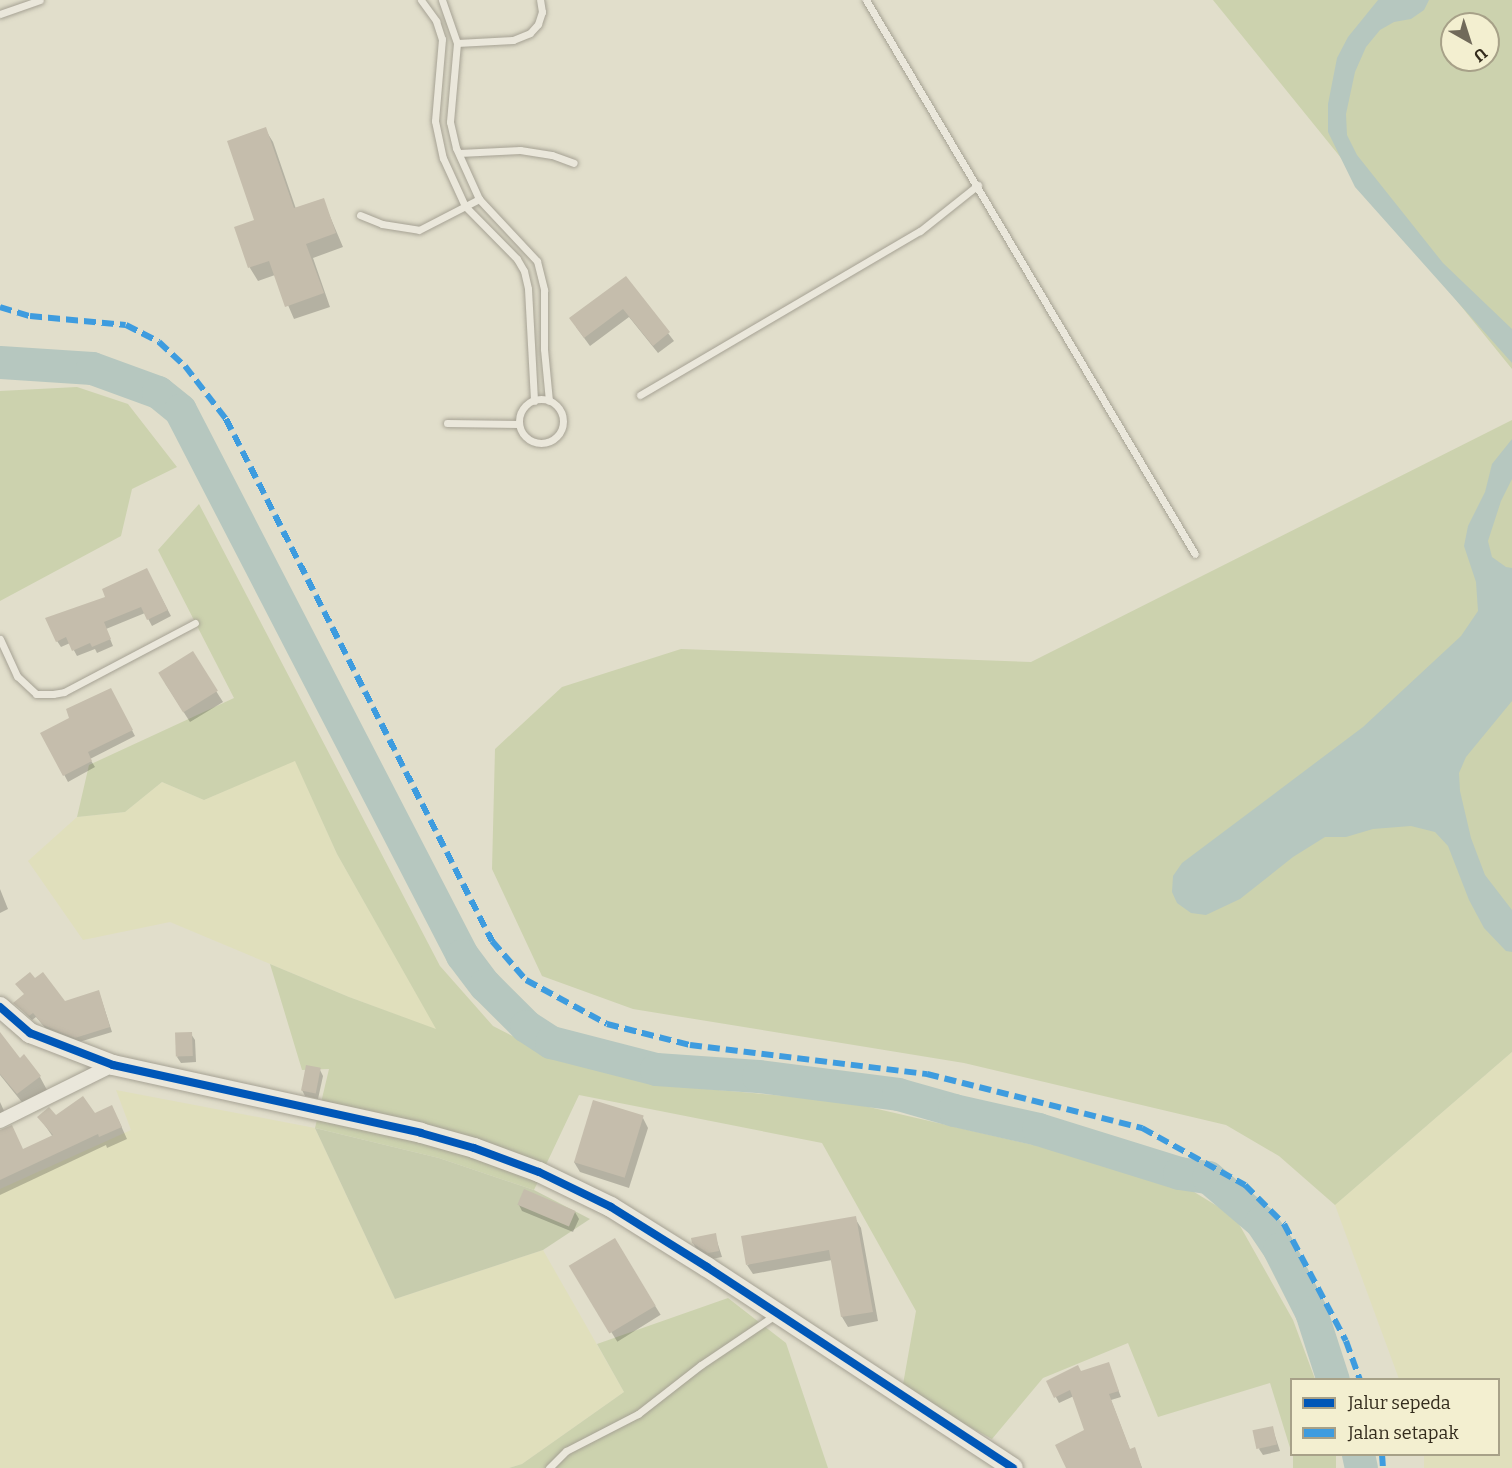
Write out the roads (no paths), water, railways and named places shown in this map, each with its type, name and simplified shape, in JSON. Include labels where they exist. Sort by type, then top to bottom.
[{"type":"street","points":[[0,1006],[30,1032],[113,1065],[421,1133],[517,1164],[611,1207],[1013,1468]]},
{"type":"street","points":[[0,1121],[113,1065]]},
{"type":"lane","points":[[0,14],[40,0]]},
{"type":"lane","points":[[421,0],[436,21],[442,39],[435,121],[443,158],[465,206],[517,259],[524,271],[528,289],[534,401]]},
{"type":"lane","points":[[442,0],[457,43],[450,122],[459,153],[479,198],[537,261],[544,290],[544,349],[549,401]]},
{"type":"lane","points":[[457,43],[513,40],[530,33],[540,18],[540,0]]},
{"type":"lane","points":[[866,0],[978,185],[1195,554]]},
{"type":"lane","points":[[459,153],[520,150],[552,155],[573,163]]},
{"type":"lane","points":[[640,395],[920,231],[978,185]]},
{"type":"lane","points":[[360,215],[382,225],[419,230],[479,198]]},
{"type":"lane","points":[[534,401],[549,401],[555,405],[562,418],[559,433],[547,442],[532,441],[526,437],[519,424],[522,410],[534,401]]},
{"type":"lane","points":[[447,423],[519,424]]},
{"type":"lane","points":[[0,639],[17,676],[36,694],[53,694],[64,692],[195,623]]},
{"type":"lane","points":[[549,1468],[566,1451],[638,1414],[701,1365],[777,1314]]},
{"type":"waterway","points":[[0,362],[92,368],[158,392],[180,410],[462,955],[485,985],[526,1026],[551,1042],[656,1069],[758,1076],[898,1094],[954,1110],[1038,1129],[1179,1173],[1208,1177],[1261,1222],[1279,1249],[1311,1312],[1332,1378]]},
{"type":"waterway","points":[[1358,1456],[1361,1468]]}]
